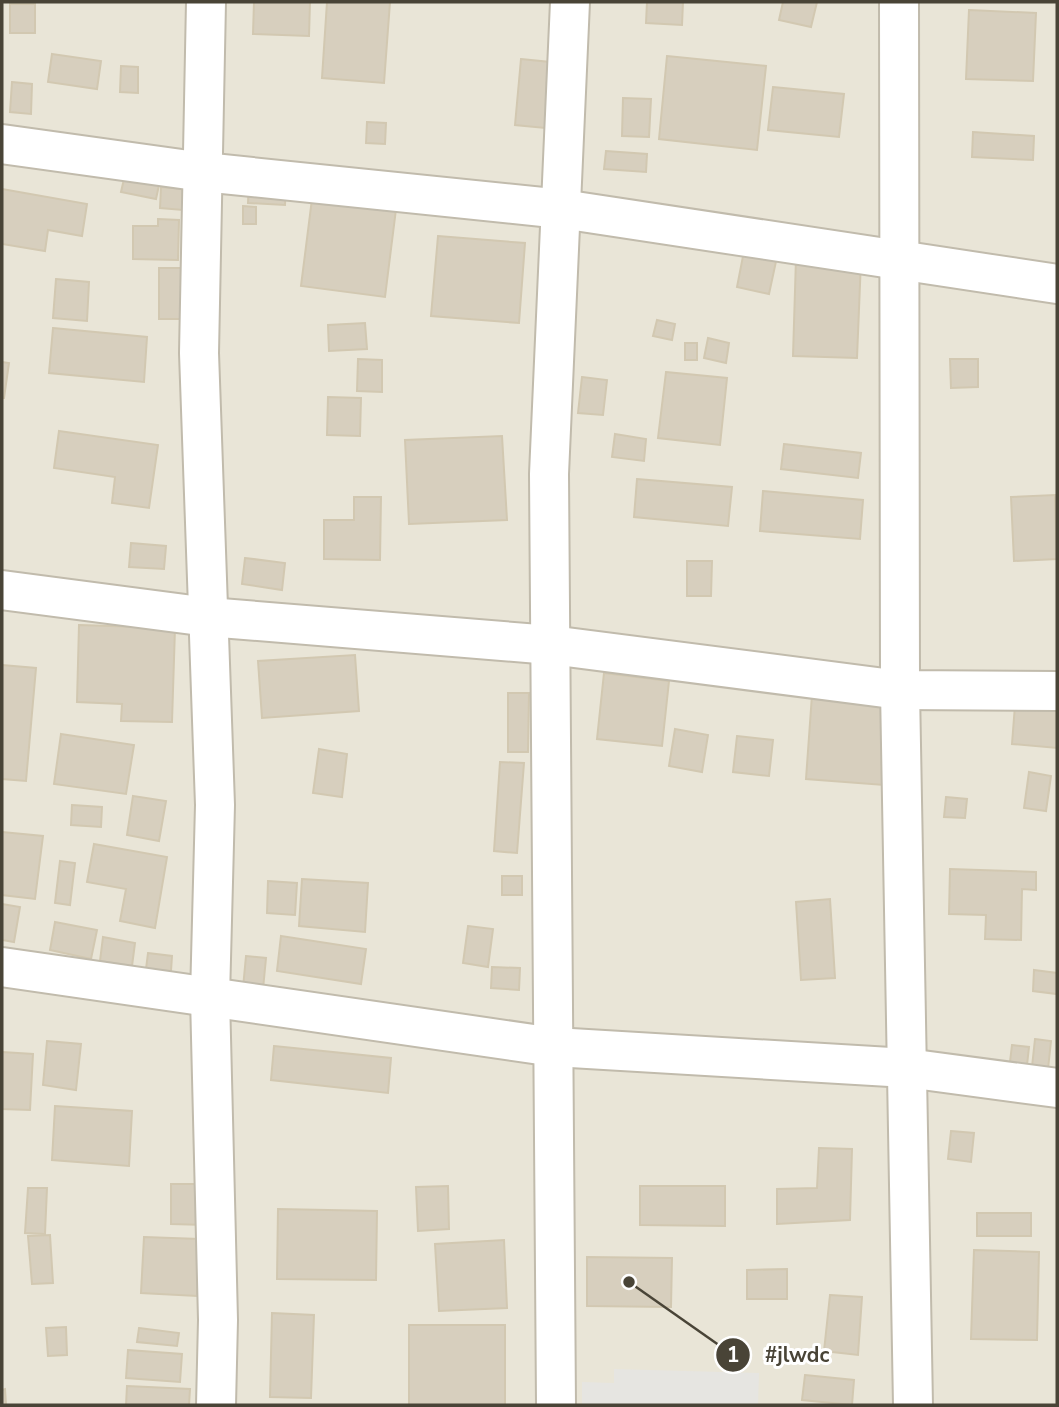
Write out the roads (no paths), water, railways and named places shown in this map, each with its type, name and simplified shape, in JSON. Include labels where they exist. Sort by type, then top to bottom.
[{"type":"street","points":[[206,2],[200,353],[215,805],[210,997],[218,1307],[216,1405]]},
{"type":"street","points":[[556,1405],[549,474],[570,2]]},
{"type":"street","points":[[899,2],[901,690],[913,1405]]},
{"type":"street","points":[[2,144],[202,172],[562,209],[1057,284]]},
{"type":"street","points":[[2,590],[208,617],[551,645],[901,690],[1057,691]]},
{"type":"street","points":[[2,967],[554,1047],[907,1068],[1057,1088]]},
{"type":"place","name":"#jlwdc","points":[[629,1282]]}]
